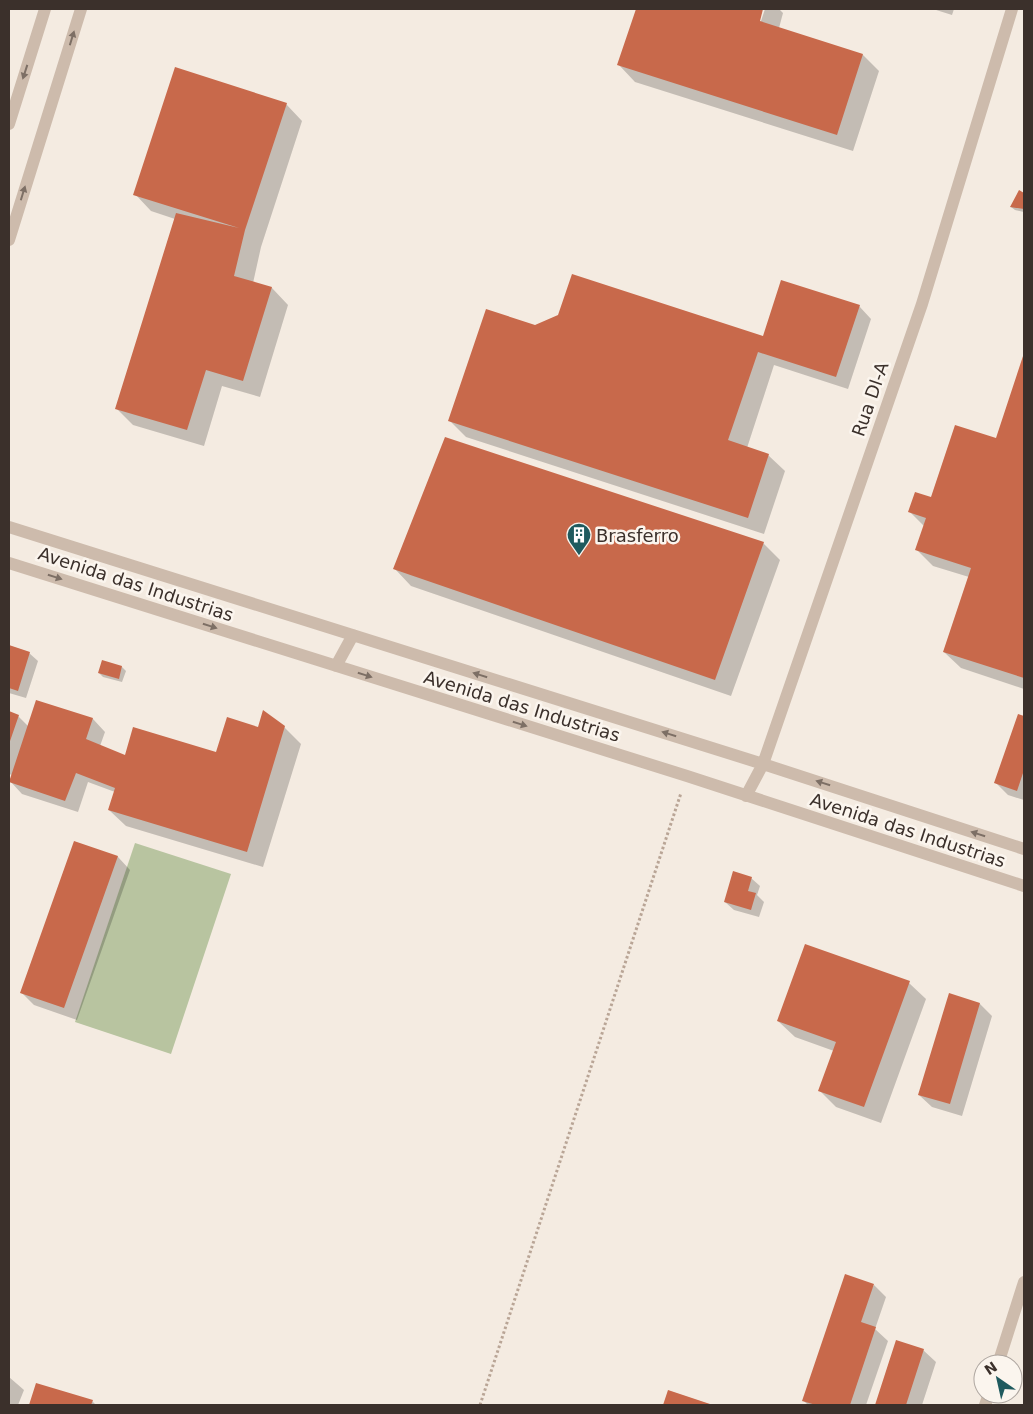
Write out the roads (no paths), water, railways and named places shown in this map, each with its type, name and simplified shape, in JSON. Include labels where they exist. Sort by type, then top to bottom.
[{"type":"street","points":[[9,124],[45,9]]},
{"type":"street","points":[[9,240],[81,9]]},
{"type":"street","name":"Rua DI-A","points":[[746,796],[763,764],[922,304],[1012,9]]},
{"type":"street","name":"Avenida das Industrias","points":[[9,527],[763,764],[1024,849]]},
{"type":"street","name":"Avenida das Industrias","points":[[9,563],[687,776],[1024,886]]},
{"type":"street","points":[[336,666],[353,635]]},
{"type":"street","points":[[1001,1354],[1024,1282]]},
{"type":"place","name":"Brasferro","points":[[579,556]]}]
